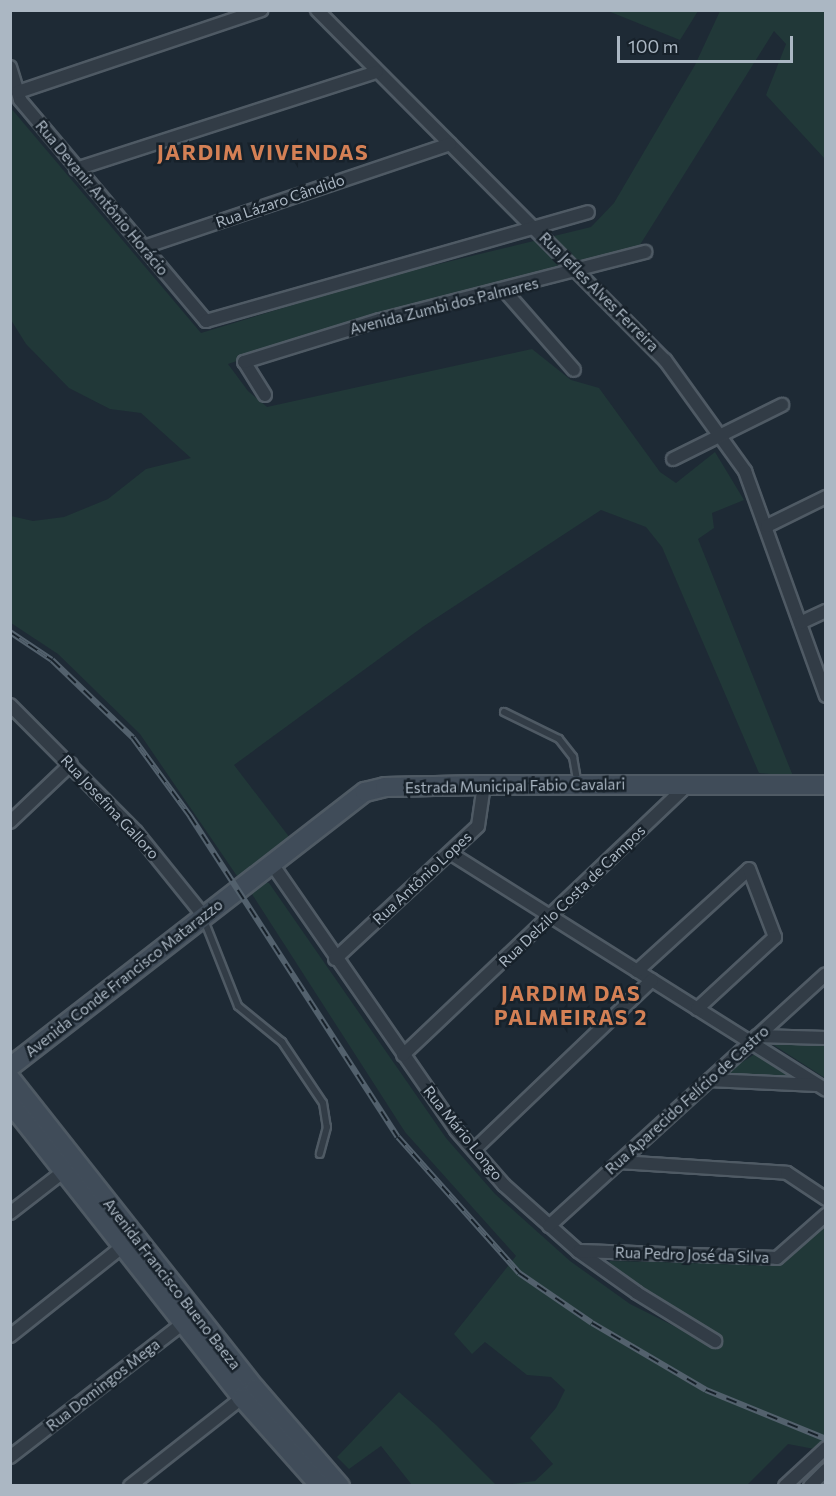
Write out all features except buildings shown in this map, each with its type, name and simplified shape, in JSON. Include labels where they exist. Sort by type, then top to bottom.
[{"type":"street","points":[[18,92],[262,10]]},
{"type":"street","name":"Rua Jefles Alves Ferreira","points":[[317,10],[651,341],[745,471],[767,526],[825,696]]},
{"type":"street","points":[[76,169],[378,72]]},
{"type":"street","name":"Rua Devanir Antônio Horácio","points":[[11,73],[20,100],[206,321],[534,225]]},
{"type":"street","name":"Rua Lázaro Cândido","points":[[144,248],[450,144]]},
{"type":"street","points":[[534,225],[588,212]]},
{"type":"street","name":"Avenida Zumbi dos Palmares","points":[[265,395],[244,362],[380,320],[579,271],[645,252]]},
{"type":"street","points":[[504,290],[574,370]]},
{"type":"street","points":[[673,459],[782,405]]},
{"type":"street","points":[[767,526],[825,497]]},
{"type":"street","points":[[800,623],[825,611]]},
{"type":"street","name":"Rua Josefina Galloro","points":[[10,705],[136,832],[203,915]]},
{"type":"street","points":[[10,822],[70,764]]},
{"type":"street","name":"Rua Delzilo Costa de Campos","points":[[403,1055],[688,784]]},
{"type":"street","name":"Rua Antônio Lopes","points":[[335,959],[478,826],[484,785]]},
{"type":"street","name":"Estrada Municipal Fabio Cavalari","points":[[238,889],[364,792],[385,787],[825,785]]},
{"type":"street","points":[[450,853],[697,1009],[754,1039],[822,1088]]},
{"type":"street","name":"Rua Mário Longo","points":[[272,864],[403,1055],[474,1150],[504,1185],[578,1251],[637,1293],[716,1341]]},
{"type":"street","points":[[637,971],[749,869],[774,937],[697,1009]]},
{"type":"street","name":"Avenida Conde Francisco Matarazzo","points":[[10,1066],[238,889]]},
{"type":"street","name":"Rua Aparecido Felício de Castro","points":[[549,1226],[825,974]]},
{"type":"street","points":[[474,1150],[652,980]]},
{"type":"street","points":[[754,1039],[825,1038]]},
{"type":"street","name":"Avenida Francisco Bueno Baeza","points":[[10,1078],[70,1167],[248,1393],[306,1457],[340,1485]]},
{"type":"street","points":[[710,1080],[822,1088]]},
{"type":"street","name":"Avenida Francisco Bueno Baeza","points":[[10,1103],[70,1167]]},
{"type":"street","points":[[619,1162],[787,1173],[825,1200]]},
{"type":"street","points":[[10,1213],[70,1167]]},
{"type":"street","name":"Rua Pedro José da Silva","points":[[578,1251],[777,1258],[825,1215]]},
{"type":"street","points":[[10,1335],[128,1242]]},
{"type":"street","name":"Rua Domingos Mega","points":[[10,1457],[189,1318]]},
{"type":"street","points":[[130,1485],[248,1393]]},
{"type":"street","points":[[785,1485],[825,1448]]},
{"type":"street","name":"Avenida Francisco Bueno Baeza","points":[[306,1457],[320,1485]]},
{"type":"street","points":[[810,1485],[825,1470]]},
{"type":"lane","points":[[504,712],[559,739],[573,757],[578,785]]},
{"type":"lane","points":[[203,915],[238,1006],[282,1042],[324,1103],[327,1127],[320,1154]]},
{"type":"green space","points":[[608,11],[698,11],[680,40]]},
{"type":"green space","points":[[720,11],[825,11],[825,159],[766,95],[786,44],[774,31],[638,248],[340,326],[228,364],[248,391],[267,407],[532,349],[571,380],[599,388],[660,472],[676,483],[715,452],[744,500],[712,513],[714,528],[698,539],[793,776],[759,773],[662,547],[646,527],[601,510],[424,626],[234,765],[290,838],[239,879],[140,734],[58,654],[11,623],[11,516],[33,521],[64,517],[108,499],[146,469],[191,458],[141,413],[110,409],[69,388],[26,344],[11,320],[10,107],[201,333],[381,278],[591,227],[614,203],[695,65]]},
{"type":"green space","points":[[263,882],[269,883],[446,1138],[495,1194],[570,1261],[630,1304],[714,1346],[720,1337],[639,1290],[609,1266],[610,1261],[779,1264],[825,1223],[825,1451],[788,1444],[747,1485],[505,1485],[535,1481],[553,1464],[530,1438],[556,1408],[565,1390],[551,1377],[527,1375],[485,1342],[472,1354],[454,1334],[516,1256],[405,1132],[250,891]]},
{"type":"green space","points":[[772,1044],[825,1046],[825,1078]]},
{"type":"green space","points":[[755,1054],[792,1077],[722,1075]]},
{"type":"green space","points":[[399,1392],[496,1485],[412,1485],[381,1446],[349,1469],[337,1457]]},
{"type":"railway","points":[[10,632],[52,660],[133,738],[190,816],[398,1137],[519,1273],[592,1323],[706,1390],[826,1439]]},
{"type":"district","name":"JARDIM VIVENDAS","points":[[263,152]]},
{"type":"district","name":"JARDIM DAS PALMEIRAS 2","points":[[571,1005]]}]
